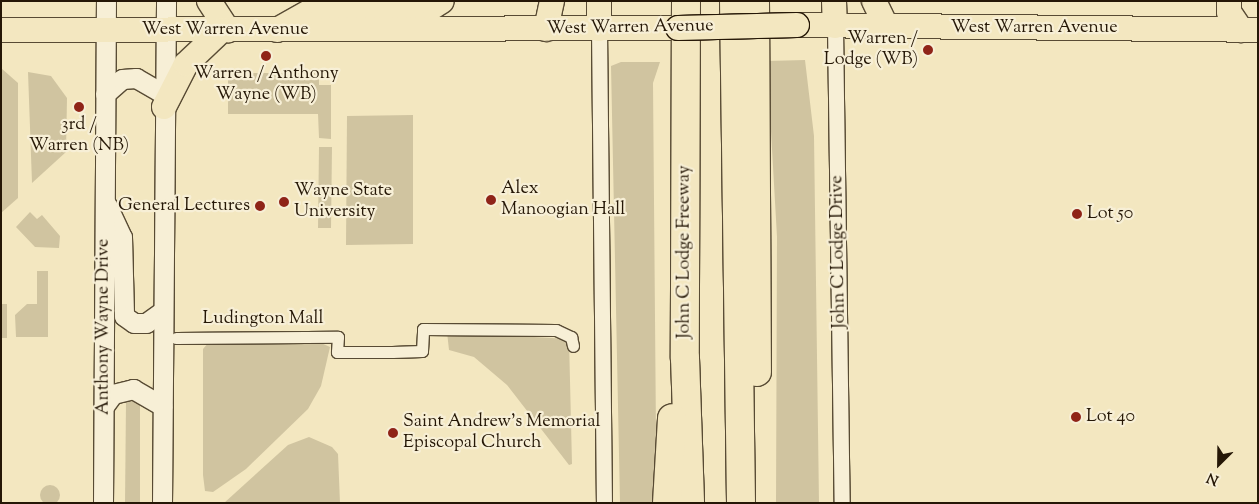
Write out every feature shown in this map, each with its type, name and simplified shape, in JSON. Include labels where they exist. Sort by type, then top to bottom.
[{"type":"highway","name":"John C Lodge Freeway","points":[[686,1],[685,358],[690,503]]},
{"type":"highway","points":[[734,1],[740,491]]},
{"type":"highway","points":[[740,491],[758,409],[756,1]]},
{"type":"highway","points":[[667,503],[673,404],[685,358]]},
{"type":"main road","points":[[164,101],[186,64],[225,30],[209,1]]},
{"type":"main road","points":[[275,30],[321,5],[434,6],[442,1]]},
{"type":"main road","points":[[546,29],[552,1]]},
{"type":"main road","points":[[599,1],[600,29]]},
{"type":"main road","name":"John C Lodge Drive","points":[[834,1],[835,26]]},
{"type":"main road","points":[[874,1],[886,26]]},
{"type":"main road","points":[[1229,1],[1229,12],[1250,30]]},
{"type":"main road","name":"West Warren Avenue","points":[[1,30],[600,29],[797,25],[1250,30]]},
{"type":"street","name":"Anthony Wayne Drive","points":[[103,503],[106,1]]},
{"type":"street","points":[[162,503],[161,312],[166,1]]},
{"type":"street","name":"John C Lodge Drive","points":[[835,26],[842,503]]},
{"type":"street","points":[[600,29],[604,503]]},
{"type":"street","points":[[105,94],[122,79],[136,78],[164,101]]},
{"type":"street","points":[[104,199],[122,237],[124,316],[134,323],[146,323],[161,312]]},
{"type":"street","name":"Ludington Mall","points":[[176,338],[338,337],[337,352],[392,352],[422,351],[423,329],[556,330],[571,338],[573,346]]},
{"type":"street","points":[[105,404],[113,394],[133,389],[162,406]]},
{"type":"shaded area","points":[[805,60],[814,136],[819,503],[776,503],[777,237],[767,61]]},
{"type":"shaded area","points":[[621,62],[660,62],[653,83],[656,434],[652,503],[620,503],[611,66]]},
{"type":"shaded area","points":[[1,68],[18,83],[18,198],[1,213]]},
{"type":"shaded area","points":[[28,72],[51,76],[67,98],[66,152],[32,183]]},
{"type":"shaded area","points":[[228,73],[319,73],[319,85],[331,85],[331,139],[319,138],[318,114],[228,114]]},
{"type":"shaded area","points":[[413,115],[413,244],[346,245],[347,116]]},
{"type":"shaded area","points":[[319,147],[332,147],[331,228],[318,228]]},
{"type":"shaded area","points":[[30,212],[37,219],[42,215],[60,236],[59,248],[35,247],[16,227]]},
{"type":"shaded area","points":[[37,271],[48,271],[48,337],[16,337],[15,315],[27,304],[37,304]]},
{"type":"shaded area","points":[[1,304],[7,304],[7,338],[1,338]]},
{"type":"shaded area","points":[[447,332],[569,339],[572,464],[569,465],[507,385],[474,357],[449,350]]},
{"type":"shaded area","points":[[209,342],[321,343],[330,347],[321,386],[308,409],[246,469],[213,492],[205,491],[203,475],[203,349]]},
{"type":"shaded area","points":[[132,399],[140,402],[140,503],[125,503],[126,402]]},
{"type":"shaded area","points":[[309,437],[332,447],[338,454],[340,503],[224,503],[288,445]]},
{"type":"shaded area","points":[[50,485],[57,488],[60,495],[57,502],[50,505],[43,502],[40,495],[43,488]]},
{"type":"place","name":"Warren / Lodge (WB)","points":[[928,50]]},
{"type":"place","name":"Warren / Anthony Wayne (WB)","points":[[266,56]]},
{"type":"place","name":"3rd / Warren (NB)","points":[[79,107]]},
{"type":"place","name":"Alex Manoogian Hall","points":[[491,200]]},
{"type":"place","name":"Wayne State University","points":[[284,202]]},
{"type":"place","name":"General Lectures","points":[[260,206]]},
{"type":"place","name":"Lot 50","points":[[1077,214]]},
{"type":"place","name":"Lot 40","points":[[1076,417]]},
{"type":"place","name":"Saint Andrew's Memorial Episcopal Church","points":[[393,433]]}]
